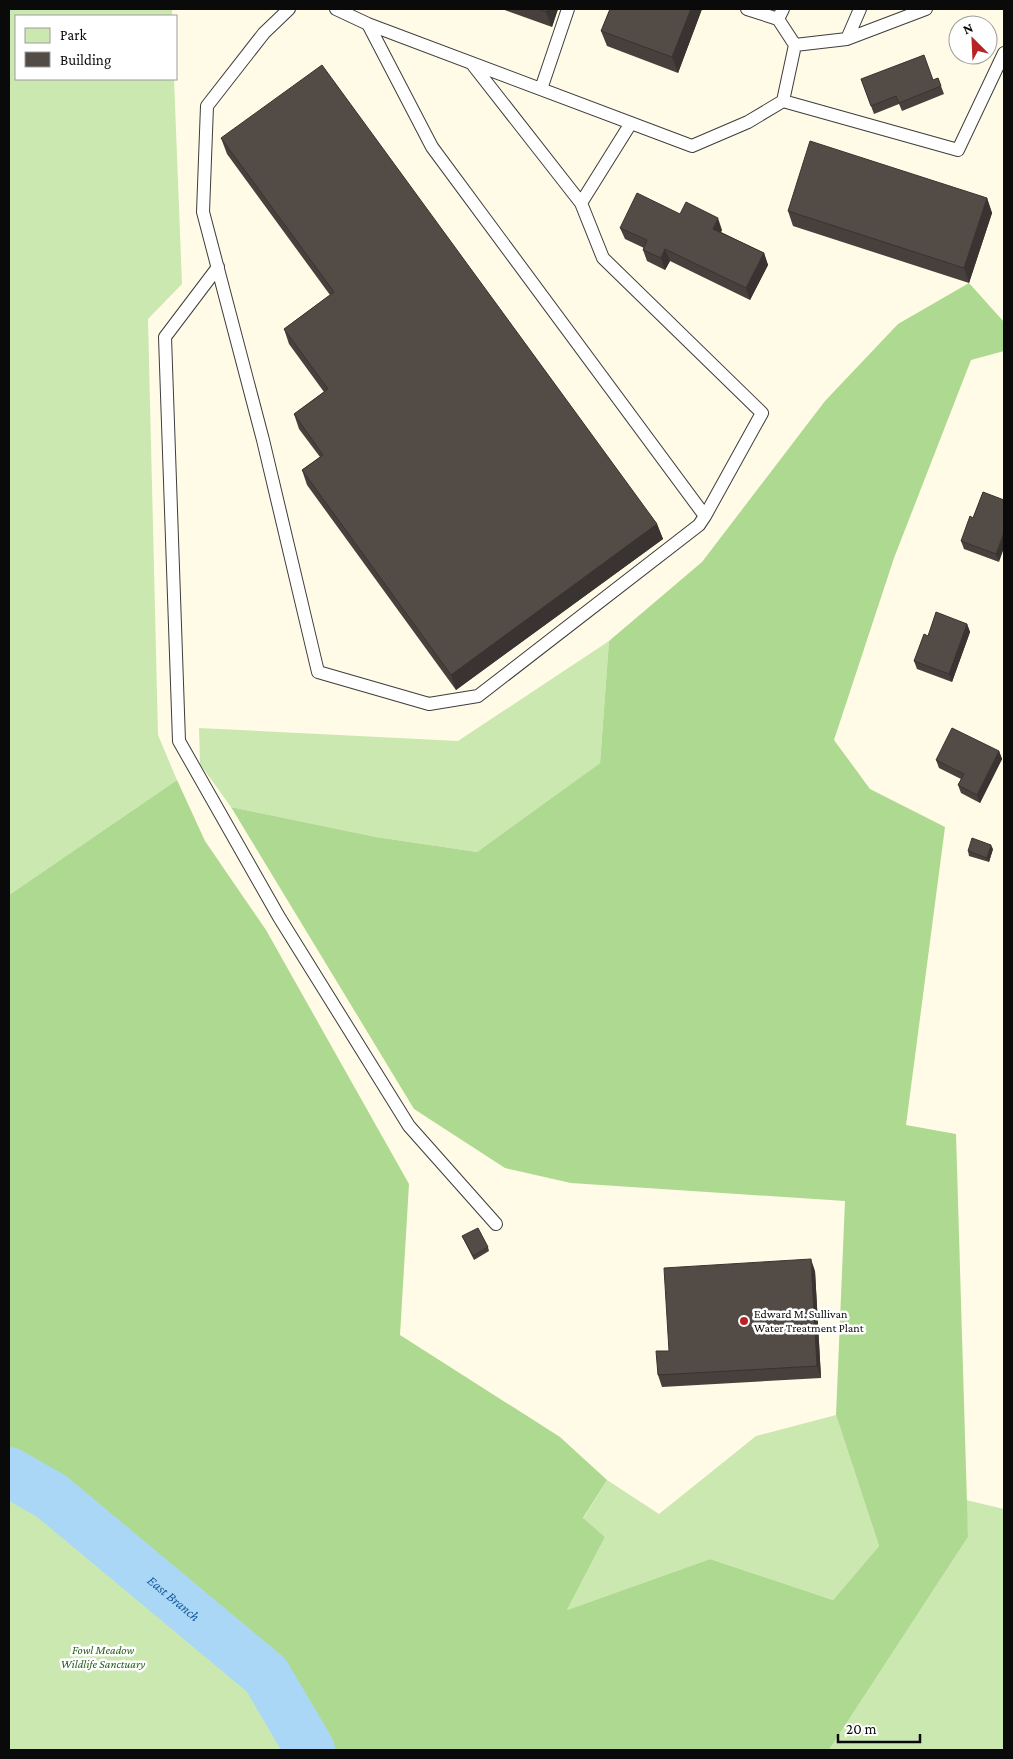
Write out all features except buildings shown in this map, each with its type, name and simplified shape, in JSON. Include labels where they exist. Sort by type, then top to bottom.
[{"type":"lane","points":[[288,9],[264,33],[207,106],[203,212],[266,450],[318,672],[429,704],[478,696],[699,525],[762,413],[603,258],[581,203],[472,63]]},
{"type":"lane","points":[[336,9],[368,24],[692,146],[748,122],[783,101],[958,150],[1004,53]]},
{"type":"lane","points":[[541,89],[568,9]]},
{"type":"lane","points":[[747,9],[781,14],[795,45],[783,101]]},
{"type":"lane","points":[[847,39],[860,9]]},
{"type":"lane","points":[[795,45],[847,39],[926,9]]},
{"type":"lane","points":[[368,24],[432,147],[705,516]]},
{"type":"lane","points":[[581,203],[631,123]]},
{"type":"lane","points":[[218,267],[164,337],[179,741],[279,917],[409,1126],[496,1224]]},
{"type":"green space","points":[[9,9],[172,9],[172,15],[15,15],[15,80],[174,80],[182,284],[148,319],[158,735],[177,780],[9,895]]},
{"type":"green space","points":[[969,283],[1004,322],[1004,351],[971,360],[894,558],[834,740],[870,789],[945,827],[906,1125],[956,1134],[968,1537],[829,1750],[332,1750],[331,1742],[284,1685],[188,1617],[153,1560],[86,1505],[9,1464],[9,895],[177,780],[205,841],[266,930],[409,1184],[400,1335],[560,1437],[607,1480],[583,1518],[605,1537],[567,1610],[710,1559],[833,1600],[879,1546],[836,1415],[845,1201],[571,1183],[505,1168],[414,1109],[231,807],[376,837],[477,852],[600,763],[609,641],[702,562],[825,401],[898,324]]},
{"type":"green space","points":[[609,641],[600,763],[477,852],[376,837],[231,807],[200,764],[199,728],[458,741]]},
{"type":"green space","points":[[836,1415],[879,1546],[833,1600],[710,1559],[567,1610],[605,1537],[583,1519],[607,1480],[659,1514],[756,1436]]},
{"type":"green space","name":"Fowl Meadow Wildlife Sanctuary","points":[[9,1464],[86,1505],[153,1560],[188,1617],[284,1685],[331,1742],[332,1750],[9,1750]]},
{"type":"green space","points":[[966,1500],[1004,1509],[1004,1750],[829,1750],[968,1537]]},
{"type":"waterway","name":"East Branch","points":[[9,1472],[51,1496],[266,1675],[310,1750]]},
{"type":"place","name":"Edward M. Sullivan Water Treatment Plant","points":[[744,1321]]}]
